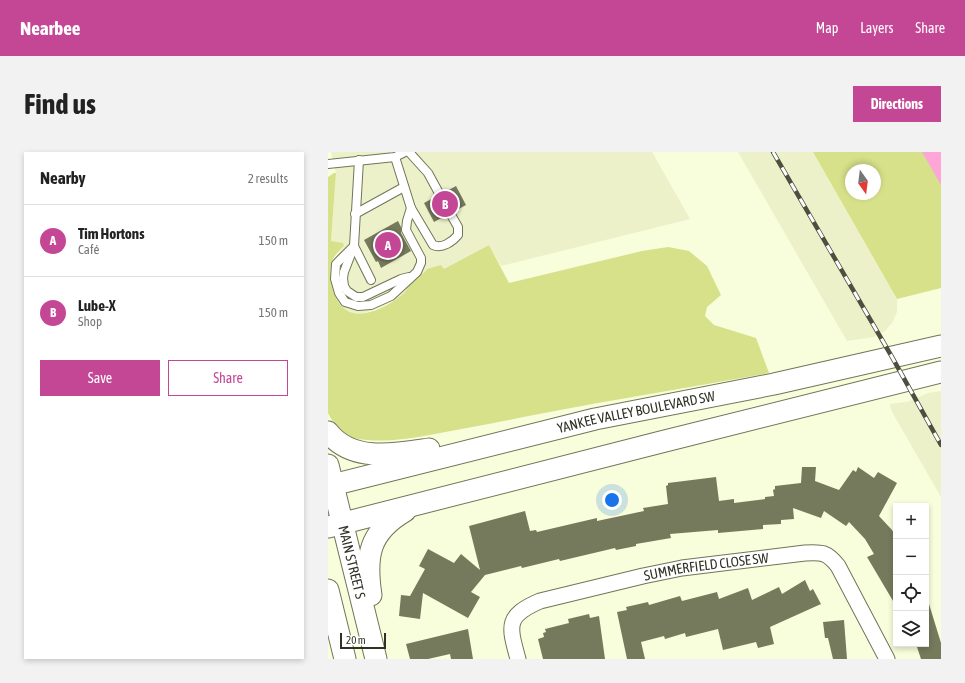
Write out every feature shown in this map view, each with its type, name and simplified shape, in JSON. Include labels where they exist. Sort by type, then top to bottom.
[{"type":"main road","name":"YANKEE VALLEY BOULEVARD SW","points":[[330,479],[595,419],[774,384],[941,346]]},
{"type":"main road","points":[[335,525],[941,372]]},
{"type":"main road","points":[[328,432],[348,449],[370,454],[386,454],[431,449],[595,419]]},
{"type":"main road","name":"MAIN STREET S","points":[[330,479],[335,525],[376,659]]},
{"type":"main road","points":[[379,659],[369,584],[370,555],[374,541],[385,525],[392,518],[414,505]]},
{"type":"main road","points":[[328,590],[345,659]]},
{"type":"street","name":"SUMMERFIELD CLOSE SW","points":[[518,659],[511,634],[512,623],[517,614],[528,606],[540,601],[682,568],[818,552],[826,554],[832,558],[838,566],[887,659]]},
{"type":"lane","points":[[328,164],[395,157],[405,152]]},
{"type":"lane","points":[[409,152],[428,173],[440,195]]},
{"type":"lane","points":[[395,157],[411,208],[433,245],[437,247],[454,240],[458,235],[458,227],[450,213]]},
{"type":"lane","points":[[359,160],[354,246],[371,280]]},
{"type":"lane","points":[[355,214],[404,187]]},
{"type":"lane","points":[[354,246],[336,264],[335,279],[339,293],[345,302],[358,306],[381,301],[391,296],[417,272],[421,263],[406,230],[411,208]]},
{"type":"shaded area","points":[[331,152],[652,152],[690,219],[501,266],[489,245],[444,270],[427,269],[413,281],[400,297],[382,307],[364,313],[354,313],[345,309],[338,303],[333,296],[329,279],[330,264],[344,246],[331,242],[336,173]]},
{"type":"shaded area","points":[[738,152],[813,152],[897,299],[897,312],[892,323],[885,331],[874,337],[847,341]]},
{"type":"shaded area","points":[[922,152],[941,152],[941,185]]},
{"type":"shaded area","points":[[941,391],[941,497],[891,410],[890,404],[907,402],[928,393]]},
{"type":"green space","points":[[813,152],[941,152],[941,288],[897,299]]},
{"type":"green space","points":[[336,173],[331,241],[343,243],[344,246],[336,254],[331,263],[330,270],[334,293],[337,300],[347,310],[360,314],[384,307],[401,295],[413,281],[427,269],[441,265],[444,269],[489,245],[509,283],[642,251],[668,247],[689,251],[707,266],[721,295],[707,307],[705,316],[714,325],[756,338],[769,373],[596,403],[410,438],[376,440],[360,439],[348,436],[339,430],[328,413],[328,177]]},
{"type":"building","points":[[456,186],[466,205],[455,211],[452,208],[448,208],[445,211],[445,216],[434,222],[424,203],[435,197],[437,200],[442,200],[445,198],[445,192]]},
{"type":"building","points":[[398,221],[401,227],[401,233],[411,251],[381,268],[364,240]]},
{"type":"building","points":[[802,467],[816,467],[815,481],[839,490],[853,470],[856,472],[858,467],[874,478],[878,472],[897,483],[879,516],[893,532],[893,601],[867,557],[874,554],[865,539],[849,522],[846,526],[824,511],[821,518],[793,508],[794,519],[781,520],[781,524],[763,525],[763,529],[718,533],[718,530],[670,534],[671,538],[636,544],[636,546],[616,550],[615,548],[522,568],[521,566],[485,575],[471,592],[480,597],[468,618],[423,593],[420,619],[399,616],[401,595],[410,596],[425,569],[419,566],[428,549],[454,563],[461,554],[480,570],[469,526],[525,511],[530,531],[536,530],[537,532],[597,518],[597,521],[644,511],[643,508],[668,504],[666,486],[668,483],[716,477],[719,501],[734,499],[734,503],[765,499],[765,497],[774,496],[773,490],[775,489],[775,486],[801,483]]},
{"type":"building","points":[[805,580],[810,591],[813,589],[821,604],[770,627],[774,644],[758,648],[756,642],[723,650],[718,629],[686,637],[685,633],[665,639],[664,636],[641,642],[645,659],[627,659],[617,612],[627,610],[626,607],[648,602],[649,605],[680,596],[682,601],[717,592],[719,599],[748,588],[752,600],[779,587],[782,594]]},
{"type":"building","points":[[929,604],[941,643],[941,659],[921,659],[917,647],[929,647]]},
{"type":"building","points":[[589,614],[590,618],[599,616],[605,659],[543,659],[538,639],[544,637],[543,633],[546,632],[545,629],[569,623],[568,619]]},
{"type":"building","points":[[844,620],[847,659],[833,659],[828,638],[825,638],[823,622]]},
{"type":"building","points":[[468,629],[473,659],[451,659],[450,654],[428,659],[410,659],[406,644]]},
{"type":"railway","points":[[773,152],[892,357],[941,445]]},
{"type":"place","name":"Lube-X","points":[[445,204]]},
{"type":"place","name":"Tim Hortons","points":[[388,245]]}]
